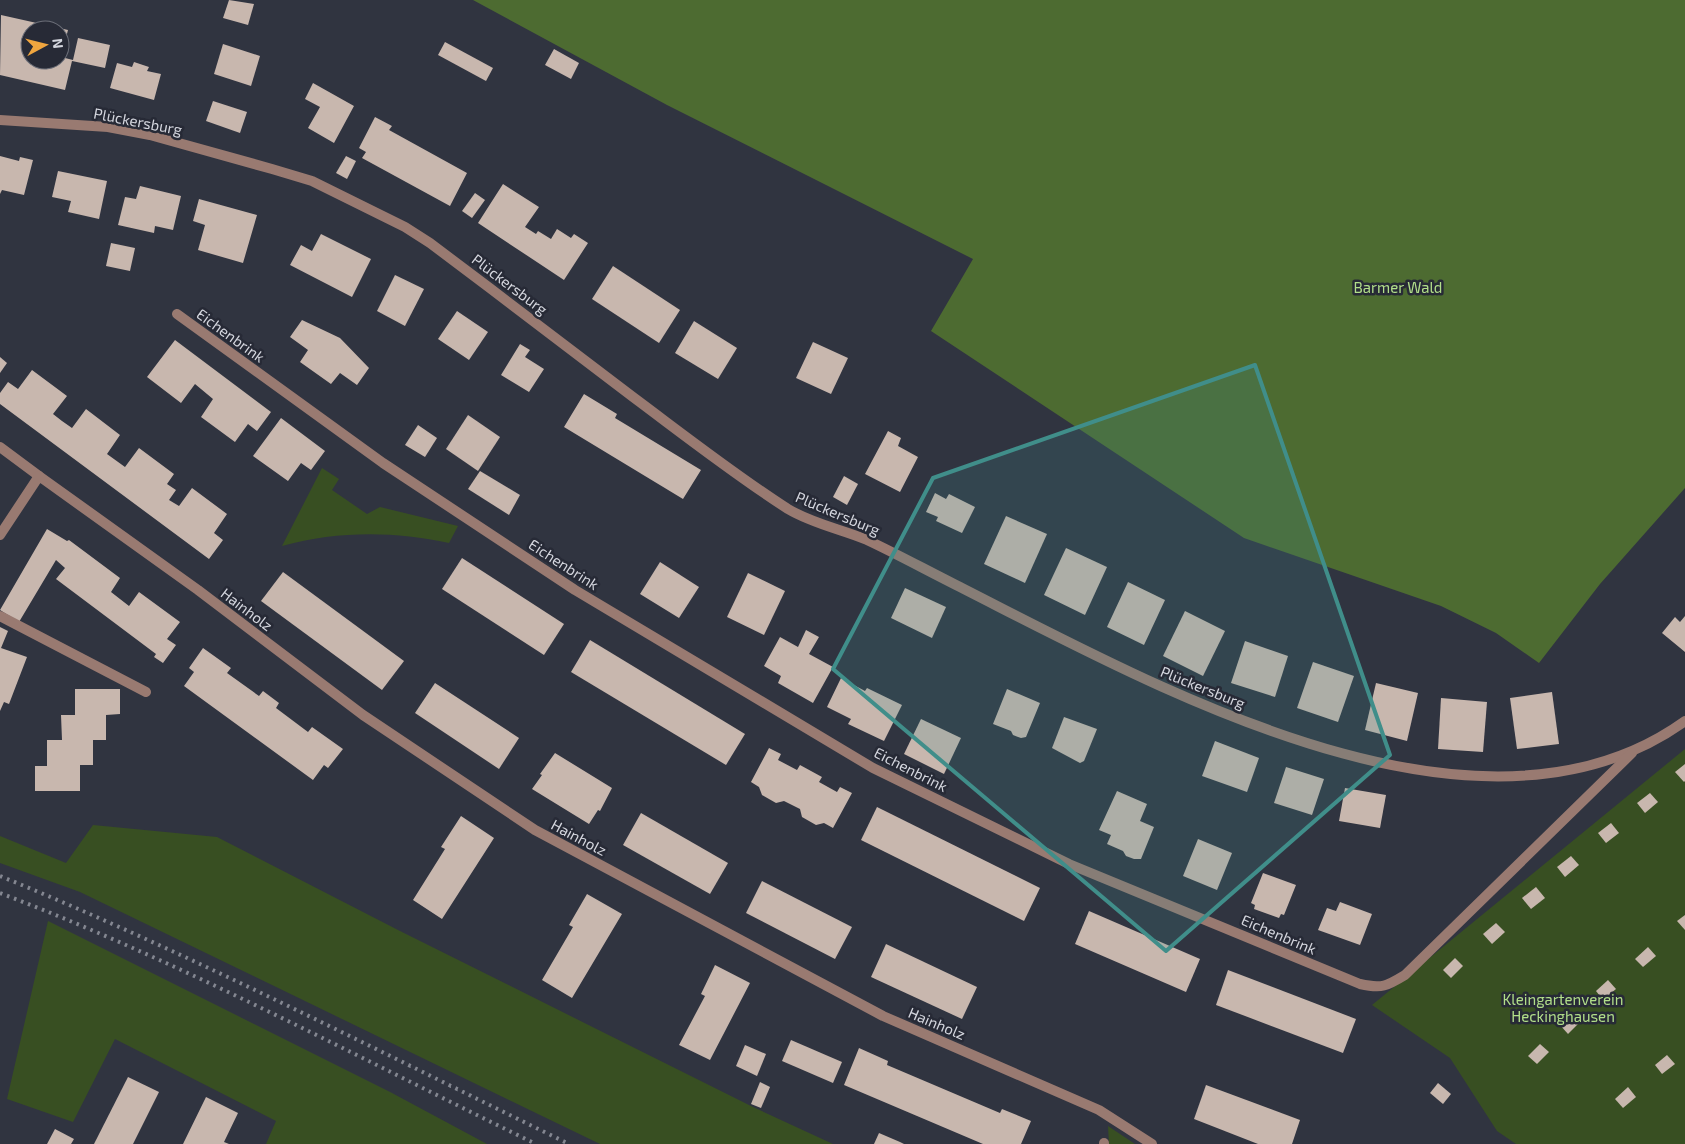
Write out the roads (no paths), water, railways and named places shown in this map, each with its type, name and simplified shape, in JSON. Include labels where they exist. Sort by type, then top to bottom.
[{"type":"street","name":"Plückersburg","points":[[0,120],[116,129],[150,135],[312,181],[405,227],[430,243],[717,460],[791,511],[810,520],[865,539],[1141,678],[1235,718],[1353,756],[1425,773],[1499,777],[1571,769],[1632,752],[1685,721]]},
{"type":"street","name":"Eichenbrink","points":[[177,314],[383,463],[575,590],[873,768],[1069,864],[1360,984],[1374,987],[1387,986],[1405,975],[1632,752]]},
{"type":"street","name":"Hainholz","points":[[0,447],[198,590],[363,715],[535,830],[883,1016],[1099,1110],[1152,1144]]},
{"type":"street","points":[[0,535],[39,476]]},
{"type":"street","points":[[0,616],[146,692]]},
{"type":"railway","points":[[0,876],[72,906],[215,971],[569,1144]]},
{"type":"railway","points":[[0,893],[69,920],[271,1012],[536,1144]]},
{"type":"park label","name":"Barmer Wald","points":[[1398,287]]},
{"type":"park label","name":"Kleingartenverein Heckinghausen","points":[[1563,1008]]}]
